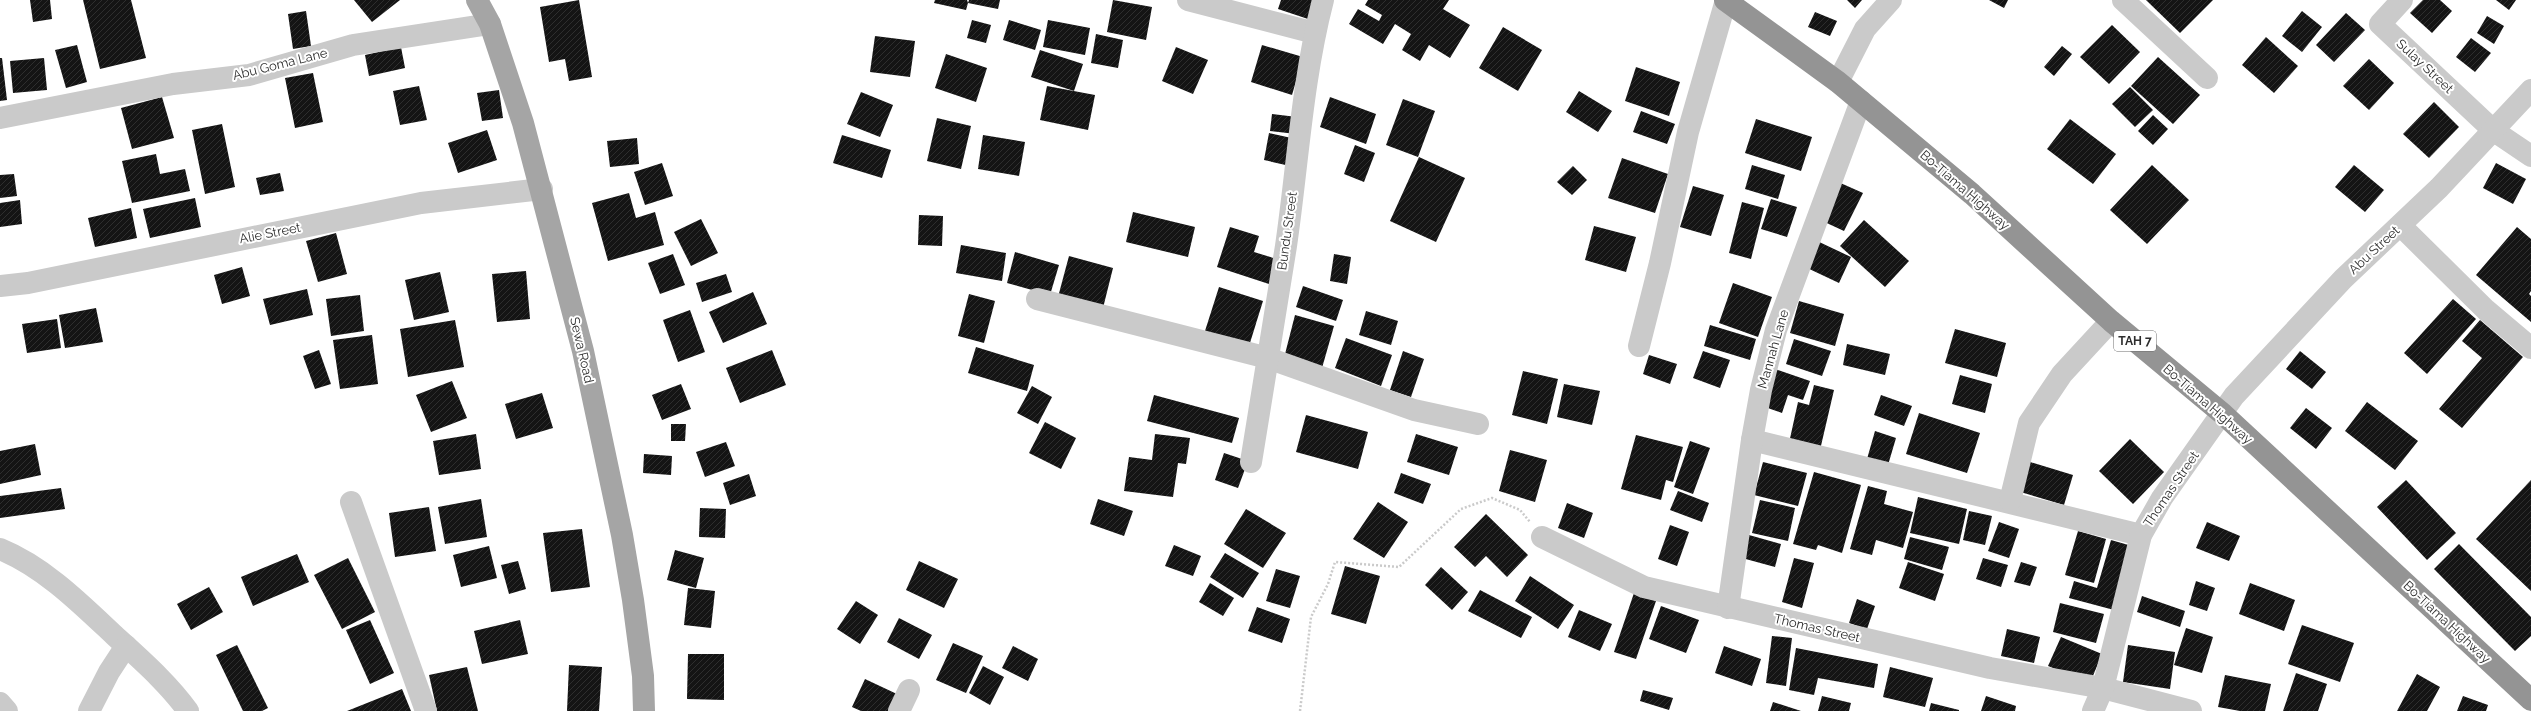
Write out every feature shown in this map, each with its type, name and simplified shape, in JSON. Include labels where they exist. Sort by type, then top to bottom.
[{"type":"highway","name":"Bo-Tiama Highway","points":[[1725,0],[1838,82],[1860,102],[1972,194],[2111,321],[2223,414],[2531,700]]},
{"type":"main road","name":"Sewa Road","points":[[477,0],[490,24],[524,123],[583,351],[622,535],[642,668],[644,711]]},
{"type":"street","points":[[1188,0],[1315,33]]},
{"type":"street","name":"Bundu Street","points":[[1251,462],[1286,245],[1303,98],[1315,33],[1323,0]]},
{"type":"street","points":[[1639,346],[1660,263],[1688,132],[1725,0]]},
{"type":"street","points":[[1838,82],[1865,29],[1891,0]]},
{"type":"street","points":[[2123,0],[2207,78]]},
{"type":"street","name":"Sulay Street","points":[[2402,0],[2380,24],[2494,131]]},
{"type":"street","name":"Abu Goma Lane","points":[[0,118],[173,84],[250,75],[353,45],[490,24]]},
{"type":"street","name":"Abu Street","points":[[2223,414],[2234,396],[2343,279],[2401,226],[2494,131],[2531,90]]},
{"type":"street","name":"Mannah Lane","points":[[1728,608],[1752,440],[1761,390],[1776,330],[1860,102]]},
{"type":"street","points":[[2494,131],[2531,156]]},
{"type":"street","name":"Alie Street","points":[[0,286],[28,283],[421,203],[542,189]]},
{"type":"street","points":[[2401,226],[2486,310],[2531,348]]},
{"type":"street","points":[[1037,299],[1268,358],[1414,410],[1478,424]]},
{"type":"street","points":[[2010,501],[2029,422],[2062,374],[2111,321]]},
{"type":"street","name":"Thomas Street","points":[[2093,711],[2103,688],[2141,535],[2162,498],[2223,414]]},
{"type":"street","points":[[1752,440],[2010,501],[2141,535]]},
{"type":"street","points":[[351,502],[426,711]]},
{"type":"street","name":"Thomas Street","points":[[1542,537],[1644,587],[1728,608],[1990,668],[2103,688],[2191,711]]},
{"type":"street","points":[[0,548],[19,556],[73,597],[166,682],[184,709]]},
{"type":"street","points":[[89,711],[109,672],[126,646]]},
{"type":"street","points":[[899,711],[908,690]]},
{"type":"street","points":[[0,703],[7,711]]},
{"type":"path","points":[[1300,711],[1311,617],[1328,584],[1335,562],[1399,567],[1461,509],[1492,498],[1520,510],[1542,537]]},
{"type":"building","points":[[30,0],[50,0],[52,19],[33,22]]},
{"type":"building","points":[[83,0],[131,0],[146,58],[100,69]]},
{"type":"building","points":[[354,0],[400,0],[372,22]]},
{"type":"building","points":[[579,0],[592,77],[569,81],[565,59],[549,62],[540,7]]},
{"type":"building","points":[[935,0],[967,0],[968,3],[966,10],[934,3]]},
{"type":"building","points":[[969,0],[1000,0],[998,9],[968,3]]},
{"type":"building","points":[[1113,0],[1152,7],[1146,40],[1107,32]]},
{"type":"building","points":[[1281,0],[1314,0],[1308,19],[1278,9]]},
{"type":"building","points":[[1368,0],[1449,0],[1443,9],[1470,25],[1450,58],[1429,45],[1420,61],[1402,50],[1411,34],[1395,24],[1383,44],[1349,24],[1358,9],[1379,21],[1382,15],[1365,5]]},
{"type":"building","points":[[1847,0],[1862,0],[1855,8]]},
{"type":"building","points":[[1989,0],[2008,0],[2004,8]]},
{"type":"building","points":[[2146,0],[2213,0],[2180,33]]},
{"type":"building","points":[[2423,0],[2440,0],[2452,11],[2432,33],[2410,13]]},
{"type":"building","points":[[2496,0],[2516,0],[2509,10]]},
{"type":"building","points":[[306,11],[311,46],[293,49],[288,14]]},
{"type":"building","points":[[2302,11],[2322,27],[2302,52],[2282,36]]},
{"type":"building","points":[[1815,12],[1837,21],[1830,36],[1808,27]]},
{"type":"building","points":[[2346,13],[2365,30],[2334,62],[2316,45]]},
{"type":"building","points":[[2487,16],[2504,26],[2494,44],[2477,33]]},
{"type":"building","points":[[972,20],[991,25],[986,43],[967,38]]},
{"type":"building","points":[[1009,20],[1041,30],[1035,50],[1003,40]]},
{"type":"building","points":[[1048,20],[1090,28],[1085,55],[1043,47]]},
{"type":"building","points":[[2112,25],[2140,52],[2109,84],[2080,57]]},
{"type":"building","points":[[1503,27],[1542,50],[1518,91],[1479,68]]},
{"type":"building","points":[[1096,34],[1123,40],[1118,68],[1091,63]]},
{"type":"building","points":[[875,36],[915,41],[910,77],[870,72]]},
{"type":"building","points":[[2266,37],[2298,66],[2274,93],[2242,65]]},
{"type":"building","points":[[2471,38],[2491,53],[2475,72],[2456,57]]},
{"type":"building","points":[[77,45],[87,82],[66,88],[55,50]]},
{"type":"building","points":[[1262,45],[1303,57],[1292,95],[1251,82]]},
{"type":"building","points":[[2062,46],[2072,54],[2054,76],[2044,67]]},
{"type":"building","points":[[401,47],[405,68],[369,76],[365,55]]},
{"type":"building","points":[[1176,47],[1208,60],[1193,94],[1162,81]]},
{"type":"building","points":[[1040,50],[1083,64],[1074,91],[1031,77]]},
{"type":"building","points":[[946,54],[987,68],[976,102],[935,88]]},
{"type":"building","points":[[2158,57],[2200,95],[2173,124],[2131,86]]},
{"type":"building","points":[[0,58],[2,58],[7,100],[0,101]]},
{"type":"building","points":[[44,58],[47,90],[13,93],[10,61]]},
{"type":"building","points":[[2369,59],[2394,83],[2369,110],[2343,86]]},
{"type":"building","points":[[1636,67],[1680,82],[1669,116],[1625,101]]},
{"type":"building","points":[[313,73],[323,122],[295,128],[285,78]]},
{"type":"building","points":[[419,86],[427,120],[400,125],[393,91]]},
{"type":"building","points":[[1047,86],[1095,95],[1088,130],[1040,120]]},
{"type":"building","points":[[2130,87],[2153,110],[2135,127],[2112,104]]},
{"type":"building","points":[[499,90],[503,118],[482,121],[477,93]]},
{"type":"building","points":[[1579,91],[1612,111],[1598,132],[1566,112]]},
{"type":"building","points":[[861,92],[893,105],[880,137],[847,124]]},
{"type":"building","points":[[162,97],[174,138],[132,149],[121,108]]},
{"type":"building","points":[[1330,97],[1376,114],[1366,144],[1320,127]]},
{"type":"building","points":[[1403,99],[1435,111],[1418,157],[1386,145]]},
{"type":"building","points":[[2434,102],[2459,127],[2429,158],[2403,134]]},
{"type":"building","points":[[1641,111],[1675,124],[1667,144],[1633,132]]},
{"type":"building","points":[[1272,114],[1297,117],[1296,134],[1270,131]]},
{"type":"building","points":[[2153,115],[2168,129],[2153,145],[2138,131]]},
{"type":"building","points":[[937,118],[971,126],[961,169],[927,161]]},
{"type":"building","points":[[1756,119],[1812,137],[1801,171],[1745,153]]},
{"type":"building","points":[[2070,119],[2116,154],[2093,184],[2047,149]]},
{"type":"building","points":[[222,124],[235,187],[205,194],[192,130]]},
{"type":"building","points":[[487,130],[497,160],[458,173],[448,143]]},
{"type":"building","points":[[1269,133],[1296,139],[1290,166],[1264,160]]},
{"type":"building","points":[[842,135],[891,150],[882,178],[833,163]]},
{"type":"building","points":[[983,135],[1025,142],[1019,176],[978,169]]},
{"type":"building","points":[[637,138],[639,164],[610,167],[607,141]]},
{"type":"building","points":[[1355,145],[1375,153],[1364,182],[1344,174]]},
{"type":"building","points":[[156,154],[160,174],[185,169],[190,191],[132,203],[122,161]]},
{"type":"building","points":[[1419,157],[1465,178],[1436,242],[1390,221]]},
{"type":"building","points":[[1622,158],[1668,174],[1655,213],[1608,198]]},
{"type":"building","points":[[662,163],[673,196],[645,205],[634,172]]},
{"type":"building","points":[[2496,163],[2526,179],[2513,204],[2483,188]]},
{"type":"building","points":[[1752,165],[1785,175],[1778,199],[1745,189]]},
{"type":"building","points":[[2152,165],[2189,200],[2147,244],[2110,210]]},
{"type":"building","points":[[2354,165],[2384,190],[2365,212],[2335,187]]},
{"type":"building","points":[[1573,166],[1587,180],[1572,195],[1557,182]]},
{"type":"building","points":[[280,173],[284,191],[260,195],[256,178]]},
{"type":"building","points":[[14,174],[17,196],[0,198],[0,175]]},
{"type":"building","points":[[1836,181],[1863,193],[1844,231],[1818,219]]},
{"type":"building","points":[[1693,186],[1724,195],[1711,236],[1680,227]]},
{"type":"building","points":[[629,193],[636,218],[655,212],[664,245],[608,261],[592,203]]},
{"type":"building","points":[[195,198],[201,227],[150,238],[143,209]]},
{"type":"building","points":[[1771,199],[1797,207],[1787,237],[1761,229]]},
{"type":"building","points":[[20,200],[22,224],[0,227],[0,203]]},
{"type":"building","points":[[1742,202],[1764,208],[1751,259],[1729,253]]},
{"type":"building","points":[[131,208],[137,238],[95,247],[88,218]]},
{"type":"building","points":[[1133,212],[1195,227],[1188,257],[1126,242]]},
{"type":"building","points":[[919,215],[943,216],[942,246],[918,245]]},
{"type":"building","points":[[701,219],[718,253],[691,266],[674,232]]},
{"type":"building","points":[[1864,220],[1909,261],[1885,287],[1840,246]]},
{"type":"building","points":[[1594,226],[1636,237],[1626,272],[1585,260]]},
{"type":"building","points":[[1230,227],[1259,236],[1254,252],[1280,260],[1272,285],[1217,267]]},
{"type":"building","points":[[2517,227],[2531,239],[2531,291],[2529,294],[2531,296],[2531,322],[2476,275]]},
{"type":"building","points":[[336,233],[347,274],[318,282],[306,241]]},
{"type":"building","points":[[1815,240],[1851,257],[1839,283],[1803,266]]},
{"type":"building","points":[[961,245],[1006,253],[1002,281],[956,273]]},
{"type":"building","points":[[1015,252],[1059,265],[1050,295],[1007,283]]},
{"type":"building","points":[[673,254],[685,285],[660,294],[648,263]]},
{"type":"building","points":[[1334,254],[1351,257],[1347,284],[1330,281]]},
{"type":"building","points":[[1069,256],[1113,268],[1103,308],[1058,297]]},
{"type":"building","points":[[242,267],[250,296],[222,304],[214,275]]},
{"type":"building","points":[[526,271],[530,319],[497,322],[492,274]]},
{"type":"building","points":[[440,272],[449,312],[414,320],[405,280]]},
{"type":"building","points":[[726,274],[732,292],[702,302],[696,283]]},
{"type":"building","points":[[1733,283],[1772,297],[1758,337],[1719,323]]},
{"type":"building","points":[[1303,286],[1343,300],[1336,321],[1296,307]]},
{"type":"building","points":[[1219,287],[1263,301],[1249,346],[1205,331]]},
{"type":"building","points":[[307,289],[313,315],[270,325],[263,299]]},
{"type":"building","points":[[753,292],[767,324],[723,343],[709,312]]},
{"type":"building","points":[[969,294],[995,301],[984,343],[958,336]]},
{"type":"building","points":[[360,295],[364,331],[331,336],[326,299]]},
{"type":"building","points":[[2453,299],[2476,319],[2427,374],[2404,353]]},
{"type":"building","points":[[1799,301],[1844,314],[1835,346],[1790,333]]},
{"type":"building","points":[[96,308],[103,342],[65,348],[59,315]]},
{"type":"building","points":[[690,310],[705,352],[678,362],[663,320]]},
{"type":"building","points":[[1366,311],[1398,321],[1391,345],[1359,335]]},
{"type":"building","points":[[1295,315],[1334,326],[1322,368],[1284,358]]},
{"type":"building","points":[[57,319],[61,348],[27,353],[22,324]]},
{"type":"building","points":[[455,320],[464,367],[408,377],[400,329]]},
{"type":"building","points":[[2480,320],[2523,357],[2462,428],[2439,409],[2482,358],[2462,341]]},
{"type":"building","points":[[1710,325],[1756,339],[1750,360],[1704,346]]},
{"type":"building","points":[[1955,329],[2006,343],[1997,377],[1945,363]]},
{"type":"building","points":[[372,335],[378,384],[340,389],[333,340]]},
{"type":"building","points":[[1346,338],[1392,355],[1381,386],[1335,368]]},
{"type":"building","points":[[1794,339],[1831,351],[1822,376],[1786,364]]},
{"type":"building","points":[[1847,344],[1890,354],[1885,375],[1843,365]]},
{"type":"building","points":[[976,347],[1034,365],[1027,391],[968,373]]},
{"type":"building","points":[[319,350],[331,384],[315,389],[303,356]]},
{"type":"building","points":[[772,350],[786,385],[740,403],[726,368]]},
{"type":"building","points":[[1403,351],[1424,359],[1411,397],[1390,390]]},
{"type":"building","points":[[1703,351],[1730,360],[1720,388],[1693,378]]},
{"type":"building","points":[[2300,351],[2326,372],[2312,389],[2286,369]]},
{"type":"building","points":[[1649,355],[1677,364],[1670,384],[1643,374]]},
{"type":"building","points":[[1772,368],[1810,381],[1803,400],[1788,395],[1782,413],[1759,405]]},
{"type":"building","points":[[1523,371],[1558,379],[1547,424],[1512,415]]},
{"type":"building","points":[[1960,375],[1992,384],[1985,413],[1952,404]]},
{"type":"building","points":[[452,381],[467,418],[431,432],[416,395]]},
{"type":"building","points":[[681,384],[691,409],[662,420],[652,395]]},
{"type":"building","points":[[1564,384],[1600,391],[1592,425],[1557,417]]},
{"type":"building","points":[[1814,385],[1834,390],[1820,450],[1789,443],[1798,402],[1809,405]]},
{"type":"building","points":[[1032,386],[1052,397],[1038,424],[1017,413]]},
{"type":"building","points":[[542,393],[553,428],[516,439],[505,404]]},
{"type":"building","points":[[1154,395],[1239,418],[1232,443],[1147,421]]},
{"type":"building","points":[[1881,395],[1912,406],[1904,426],[1874,415]]},
{"type":"building","points":[[2367,402],[2418,441],[2395,470],[2345,431]]},
{"type":"building","points":[[2306,408],[2332,428],[2316,449],[2290,428]]},
{"type":"building","points":[[1919,413],[1980,433],[1967,473],[1906,454]]},
{"type":"building","points":[[1306,415],[1368,432],[1358,469],[1296,452]]},
{"type":"building","points":[[1045,422],[1076,438],[1061,469],[1029,453]]},
{"type":"building","points":[[671,424],[686,424],[685,441],[671,441]]},
{"type":"building","points":[[1875,431],[1896,438],[1888,465],[1867,459]]},
{"type":"building","points":[[476,434],[481,469],[439,475],[433,441]]},
{"type":"building","points":[[1155,434],[1190,438],[1186,464],[1178,463],[1173,497],[1124,491],[1129,457],[1152,460]]},
{"type":"building","points":[[1416,434],[1458,447],[1449,475],[1407,462]]},
{"type":"building","points":[[1636,435],[1683,447],[1673,482],[1666,480],[1661,500],[1621,489]]},
{"type":"building","points":[[2130,439],[2164,472],[2133,504],[2099,471]]},
{"type":"building","points":[[1690,441],[1710,448],[1693,494],[1674,487]]},
{"type":"building","points":[[726,442],[735,466],[705,477],[696,452]]},
{"type":"building","points":[[35,444],[41,475],[0,484],[0,451]]},
{"type":"building","points":[[1510,450],[1547,460],[1535,502],[1499,491]]},
{"type":"building","points":[[1224,453],[1248,461],[1238,488],[1215,480]]},
{"type":"building","points":[[644,454],[672,456],[671,475],[643,473]]},
{"type":"building","points":[[2027,461],[2073,475],[2064,505],[2017,491]]},
{"type":"building","points":[[1763,462],[1807,473],[1798,506],[1754,495]]},
{"type":"building","points":[[1814,472],[1861,485],[1842,553],[1818,545],[1816,550],[1793,544]]},
{"type":"building","points":[[1401,473],[1431,484],[1423,504],[1394,493]]},
{"type":"building","points":[[749,474],[756,496],[730,505],[723,483]]},
{"type":"building","points":[[2406,480],[2456,533],[2427,560],[2377,507]]},
{"type":"building","points":[[2531,480],[2531,591],[2476,539]]},
{"type":"building","points":[[1868,486],[1887,491],[1884,504],[1913,512],[1903,548],[1876,540],[1872,555],[1850,549]]},
{"type":"building","points":[[61,488],[65,509],[0,518],[0,496]]},
{"type":"building","points":[[1678,491],[1709,503],[1702,522],[1670,510]]},
{"type":"building","points":[[1918,497],[1967,509],[1959,544],[1910,533]]},
{"type":"building","points":[[481,499],[487,537],[445,544],[438,507]]},
{"type":"building","points":[[1098,499],[1133,511],[1124,536],[1090,524]]},
{"type":"building","points":[[1760,500],[1795,508],[1788,541],[1752,533]]},
{"type":"building","points":[[1378,502],[1408,522],[1384,558],[1353,539]]},
{"type":"building","points":[[1567,503],[1593,513],[1584,538],[1558,528]]},
{"type":"building","points":[[429,507],[436,551],[395,557],[389,513]]},
{"type":"building","points":[[700,508],[726,509],[725,538],[699,537]]},
{"type":"building","points":[[1246,509],[1286,533],[1263,568],[1224,544]]},
{"type":"building","points":[[1969,511],[1992,516],[1985,545],[1963,540]]},
{"type":"building","points":[[1486,514],[1528,555],[1507,577],[1486,556],[1475,567],[1454,547]]},
{"type":"building","points":[[1999,522],[2019,529],[2009,558],[1988,551]]},
{"type":"building","points":[[2207,522],[2240,536],[2229,561],[2196,548]]},
{"type":"building","points":[[1670,525],[1689,532],[1677,566],[1658,559]]},
{"type":"building","points":[[582,529],[590,587],[551,592],[543,533]]},
{"type":"building","points":[[2078,531],[2106,539],[2094,583],[2065,575]]},
{"type":"building","points":[[1749,535],[1781,544],[1775,567],[1742,558]]},
{"type":"building","points":[[1910,537],[1949,547],[1942,570],[1904,559]]},
{"type":"building","points":[[2111,540],[2132,546],[2114,610],[2069,598],[2074,581],[2097,588]]},
{"type":"building","points":[[2459,544],[2531,617],[2531,636],[2515,651],[2434,569]]},
{"type":"building","points":[[1174,545],[1201,556],[1193,576],[1165,566]]},
{"type":"building","points":[[489,546],[497,578],[461,587],[453,555]]},
{"type":"building","points":[[675,550],[704,558],[696,588],[667,580]]},
{"type":"building","points":[[1225,553],[1259,573],[1243,598],[1210,577]]},
{"type":"building","points":[[297,554],[309,582],[253,606],[241,577]]},
{"type":"building","points":[[348,558],[375,612],[342,629],[314,575]]},
{"type":"building","points":[[1794,558],[1814,563],[1802,608],[1782,602]]},
{"type":"building","points":[[1983,558],[2008,565],[2001,587],[1976,579]]},
{"type":"building","points":[[518,561],[526,589],[509,594],[501,565]]},
{"type":"building","points":[[919,561],[958,579],[944,608],[906,590]]},
{"type":"building","points":[[1908,562],[1944,574],[1935,601],[1899,588]]},
{"type":"building","points":[[2021,562],[2037,567],[2030,586],[2014,582]]},
{"type":"building","points":[[1345,566],[1380,576],[1366,624],[1331,614]]},
{"type":"building","points":[[1441,567],[1468,592],[1452,610],[1425,585]]},
{"type":"building","points":[[1276,569],[1300,576],[1290,608],[1266,601]]},
{"type":"building","points":[[1530,576],[1574,605],[1558,629],[1515,601]]},
{"type":"building","points":[[2196,581],[2215,588],[2207,611],[2189,605]]},
{"type":"building","points":[[1210,583],[1234,598],[1223,616],[1199,602]]},
{"type":"building","points":[[2250,583],[2295,600],[2284,631],[2239,614]]},
{"type":"building","points":[[209,587],[223,612],[191,630],[177,604]]},
{"type":"building","points":[[688,588],[715,591],[711,628],[684,625]]},
{"type":"building","points":[[1480,590],[1532,617],[1521,638],[1468,611]]},
{"type":"building","points":[[1634,593],[1656,601],[1636,659],[1614,652]]},
{"type":"building","points":[[2142,596],[2185,611],[2180,627],[2137,612]]},
{"type":"building","points":[[1857,599],[1875,606],[1867,629],[1849,623]]},
{"type":"building","points":[[856,601],[878,615],[860,644],[837,629]]},
{"type":"building","points":[[2060,603],[2104,614],[2096,643],[2053,632]]},
{"type":"building","points":[[1661,606],[1699,620],[1686,653],[1649,639]]},
{"type":"building","points":[[1257,607],[1290,619],[1282,643],[1248,631]]},
{"type":"building","points":[[1579,610],[1612,624],[1600,651],[1568,637]]},
{"type":"building","points":[[899,618],[932,635],[919,659],[887,642]]},
{"type":"building","points":[[370,620],[394,673],[370,684],[346,630]]},
{"type":"building","points":[[520,620],[528,654],[482,664],[474,631]]},
{"type":"building","points":[[2302,625],[2354,643],[2340,682],[2288,664]]},
{"type":"building","points":[[2186,628],[2213,637],[2202,673],[2174,665]]},
{"type":"building","points":[[2007,629],[2040,637],[2034,663],[2001,656]]},
{"type":"building","points":[[1772,636],[1792,638],[1786,686],[1766,683]]},
{"type":"building","points":[[2061,637],[2102,654],[2090,683],[2048,666]]},
{"type":"building","points":[[953,643],[983,656],[966,693],[936,680]]},
{"type":"building","points":[[237,645],[268,708],[262,711],[243,711],[216,655]]},
{"type":"building","points":[[2128,645],[2175,652],[2170,689],[2123,682]]},
{"type":"building","points":[[1013,646],[1038,659],[1028,681],[1002,668]]},
{"type":"building","points":[[1724,646],[1761,659],[1752,686],[1715,673]]},
{"type":"building","points":[[1796,648],[1878,664],[1874,688],[1818,678],[1814,695],[1789,690]]},
{"type":"building","points":[[688,654],[724,654],[724,700],[687,699]]},
{"type":"building","points":[[569,665],[602,667],[599,711],[567,711]]},
{"type":"building","points":[[983,666],[1004,677],[990,705],[969,693]]},
{"type":"building","points":[[467,667],[478,711],[437,711],[429,675]]},
{"type":"building","points":[[1890,667],[1933,678],[1925,707],[1883,697]]},
{"type":"building","points":[[2296,673],[2327,684],[2318,711],[2283,711]]},
{"type":"building","points":[[2417,674],[2440,687],[2427,711],[2397,711]]},
{"type":"building","points":[[2225,675],[2271,684],[2265,711],[2240,711],[2218,707]]},
{"type":"building","points":[[865,679],[899,695],[891,711],[861,711],[852,707]]},
{"type":"building","points":[[402,689],[411,711],[347,711]]},
{"type":"building","points":[[1643,690],[1673,698],[1669,710],[1640,701]]},
{"type":"building","points":[[1822,696],[1851,703],[1849,711],[1818,711]]},
{"type":"building","points":[[1986,696],[2016,706],[2015,711],[1981,711]]},
{"type":"building","points":[[2463,696],[2488,705],[2486,711],[2457,711]]},
{"type":"building","points":[[1773,702],[1801,711],[1770,711]]},
{"type":"building","points":[[1931,703],[1959,710],[1959,711],[1929,711]]}]
